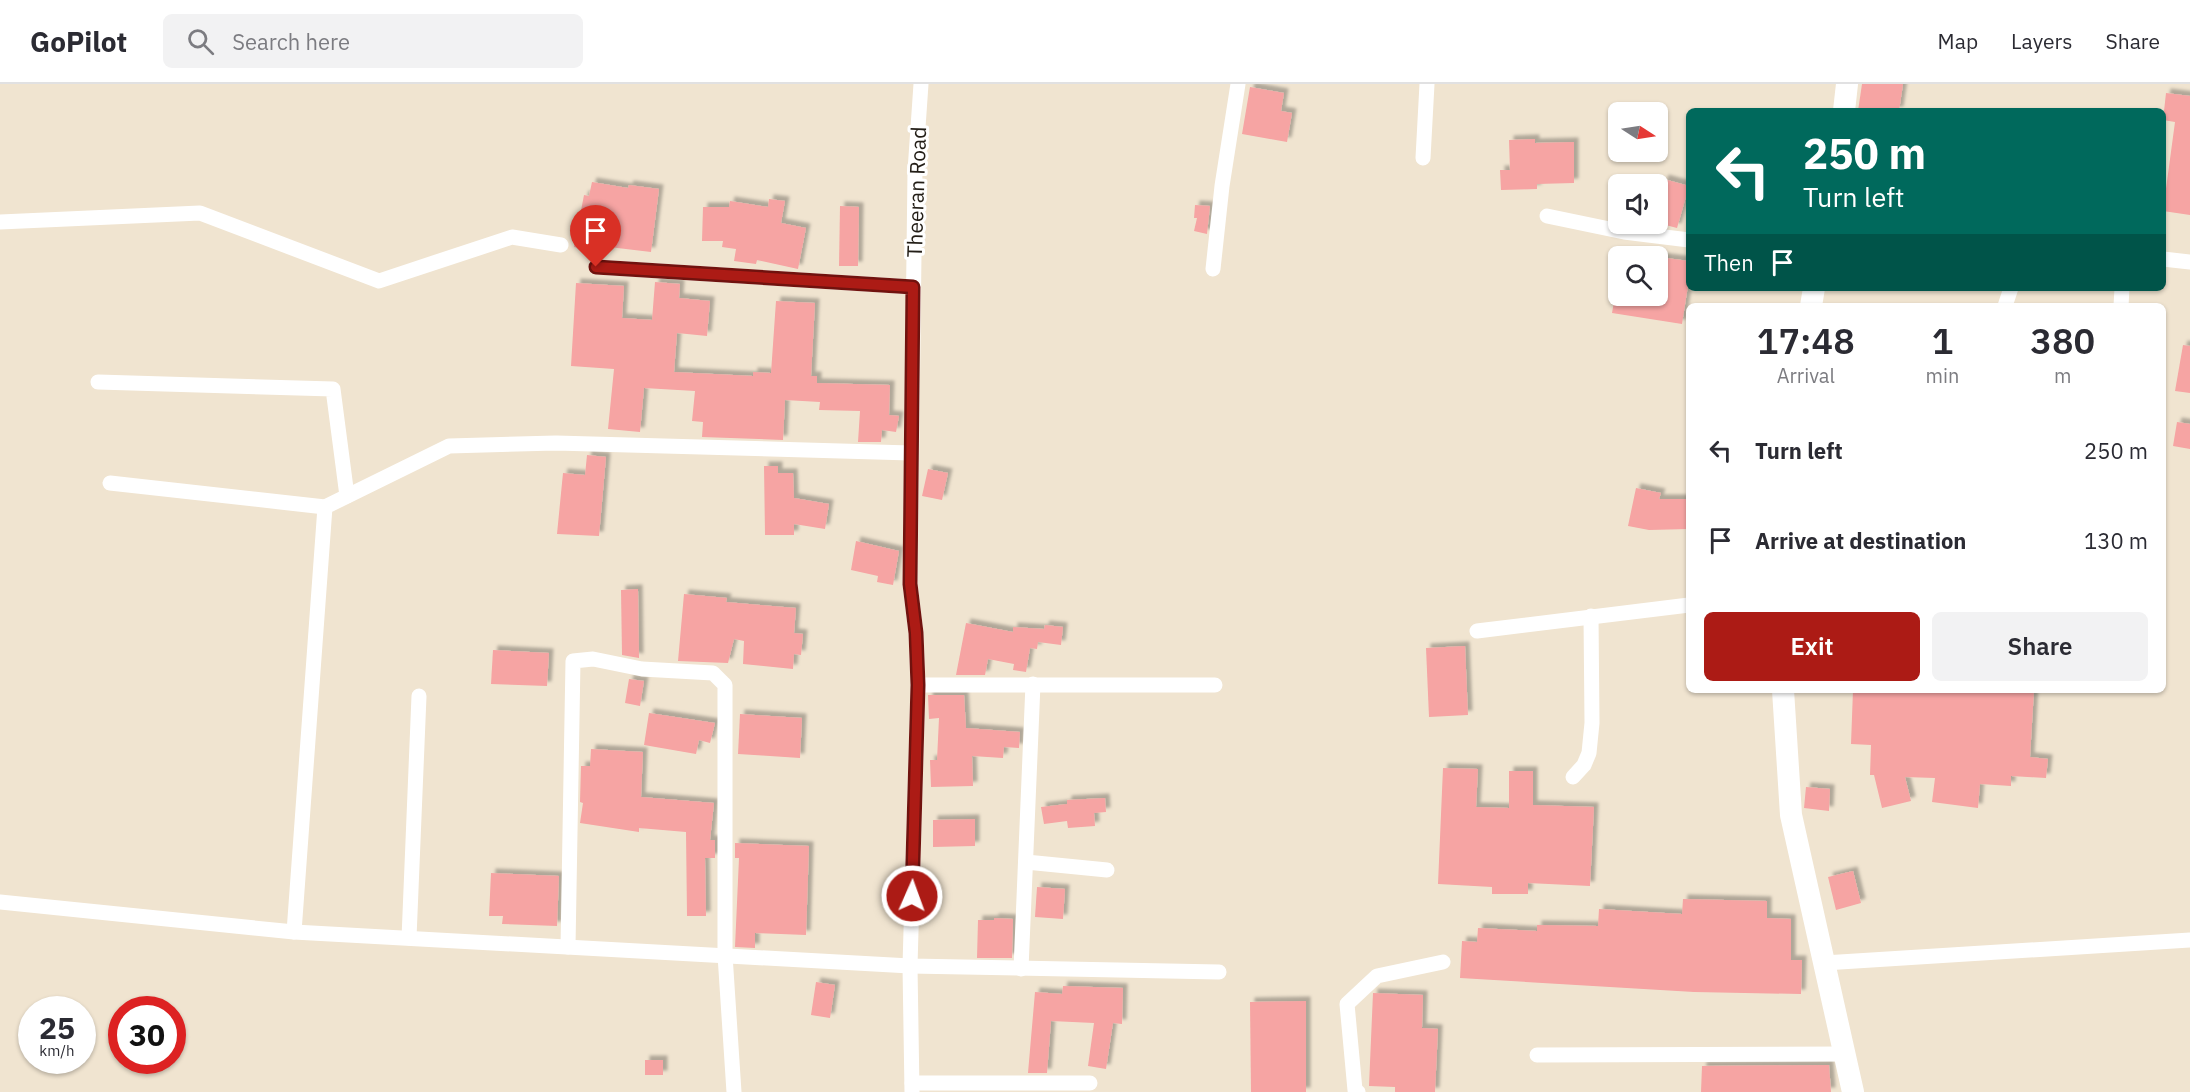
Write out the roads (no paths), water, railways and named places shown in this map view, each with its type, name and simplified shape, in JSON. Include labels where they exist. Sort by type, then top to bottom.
[{"type":"street","name":"Theeran Road","points":[[912,1087],[910,966],[918,685],[916,633],[910,584],[911,453],[915,171],[921,84]]},
{"type":"street","points":[[1213,270],[1223,177],[1238,84]]},
{"type":"street","points":[[1423,158],[1427,84]]},
{"type":"street","points":[[1844,108],[1847,84]]},
{"type":"street","points":[[0,222],[200,213],[379,280],[512,237],[561,245]]},
{"type":"street","points":[[1547,216],[1624,232],[1686,240]]},
{"type":"street","points":[[2166,259],[2190,262]]},
{"type":"street","points":[[596,267],[913,287]]},
{"type":"street","points":[[98,382],[333,389],[347,496]]},
{"type":"street","points":[[110,483],[325,507],[448,446],[556,443],[911,453]]},
{"type":"street","points":[[294,932],[325,507]]},
{"type":"street","points":[[1477,631],[1686,605]]},
{"type":"street","points":[[1573,777],[1584,765],[1589,753],[1592,723],[1591,616]]},
{"type":"street","points":[[568,947],[573,661],[593,659],[642,669],[713,673],[725,685],[725,956],[734,1092]]},
{"type":"street","points":[[1022,969],[1033,684]]},
{"type":"street","points":[[918,685],[1215,685]]},
{"type":"street","points":[[1783,693],[1791,815],[1853,1092]]},
{"type":"street","points":[[409,938],[419,696]]},
{"type":"street","points":[[1026,862],[1107,870]]},
{"type":"street","points":[[0,902],[294,932],[910,966],[1219,972]]},
{"type":"street","points":[[1824,963],[2190,940]]},
{"type":"street","points":[[1358,1092],[1347,1004],[1377,976],[1443,962]]},
{"type":"street","points":[[1537,1055],[1845,1054]]},
{"type":"street","points":[[912,1087],[1090,1083]]}]
